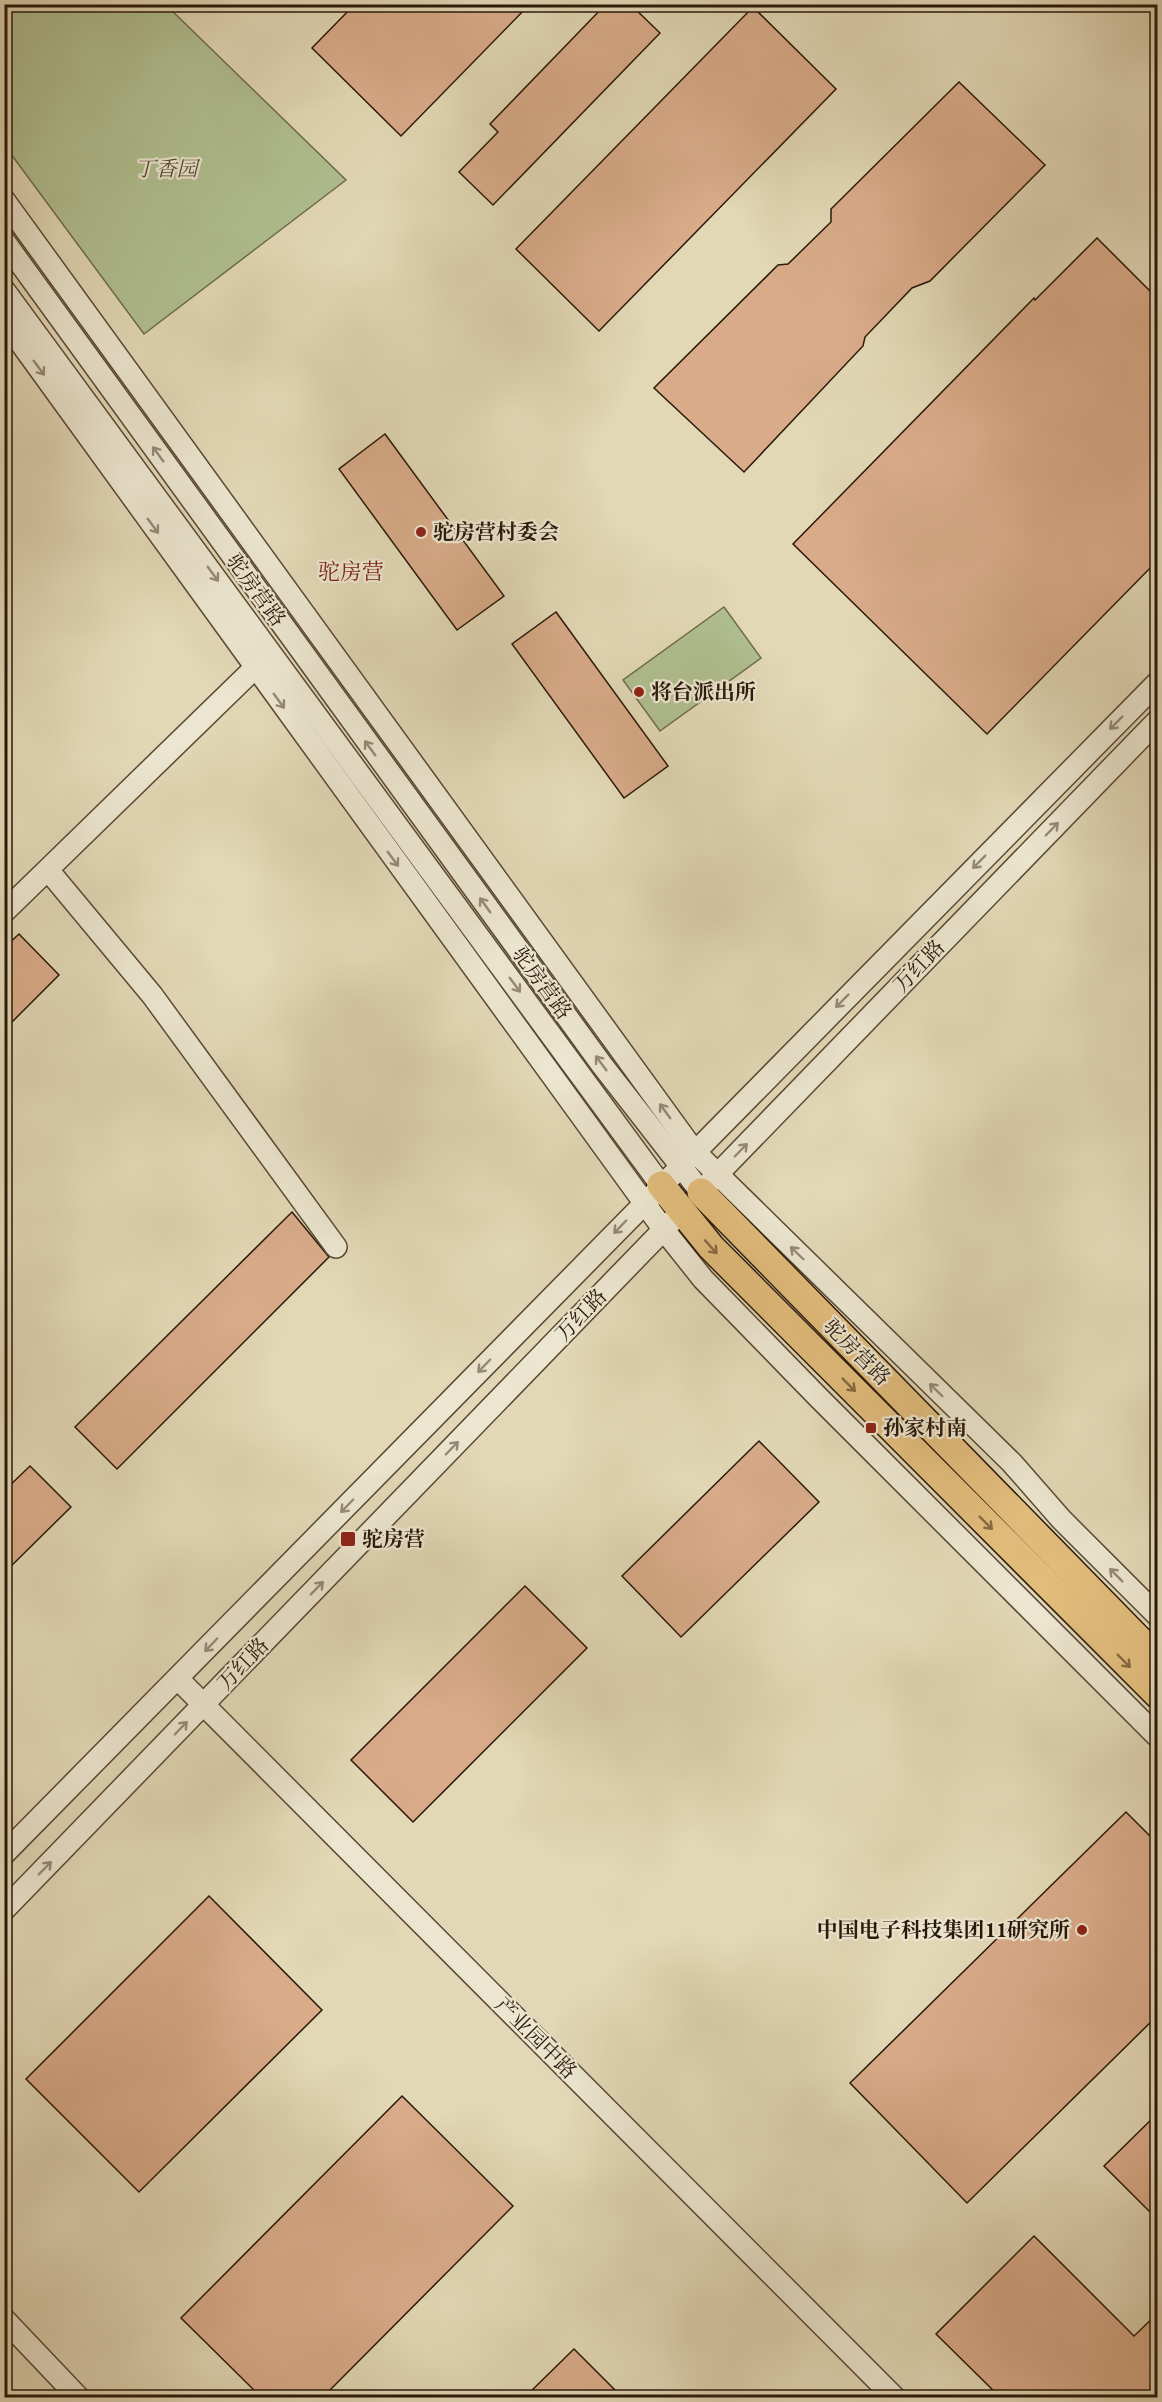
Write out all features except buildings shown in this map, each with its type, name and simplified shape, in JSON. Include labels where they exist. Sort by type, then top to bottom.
[{"type":"main road","name":"驼房营路","points":[[709,1183],[1158,1659]]},
{"type":"main road","name":"驼房营路","points":[[652,1195],[673,1221],[711,1247],[1158,1695]]},
{"type":"street","points":[[4,200],[687,1158]]},
{"type":"street","name":"驼房营路","points":[[4,241],[574,1026],[709,1183]]},
{"type":"street","name":"驼房营路","points":[[4,290],[271,652],[652,1195]]},
{"type":"street","points":[[4,320],[255,668],[652,1195]]},
{"type":"street","points":[[4,912],[271,652]]},
{"type":"street","name":"万红路","points":[[4,1854],[1158,682]]},
{"type":"street","name":"万红路","points":[[4,1910],[1158,720]]},
{"type":"street","points":[[48,870],[152,995],[336,1247]]},
{"type":"street","points":[[709,1183],[1012,1463],[1061,1520],[1158,1616]]},
{"type":"street","points":[[673,1221],[703,1279],[1158,1737]]},
{"type":"street","name":"产业园中路","points":[[178,1679],[895,2397]]},
{"type":"street","points":[[4,2319],[79,2397]]},
{"type":"green space","name":"丁香园","points":[[5,4],[166,5],[346,180],[144,334],[5,146]]},
{"type":"green space","points":[[724,607],[761,658],[660,731],[623,680]]},
{"type":"place","name":"驼房营村委会","points":[[421,532]]},
{"type":"place","name":"将台派出所","points":[[639,692]]},
{"type":"place","name":"孙家村南","points":[[871,1428]]},
{"type":"place","name":"驼房营","points":[[348,1539]]},
{"type":"place","name":"中国电子科技集团11研究所","points":[[1082,1930]]},
{"type":"district","name":"驼房营","points":[[351,571]]}]
